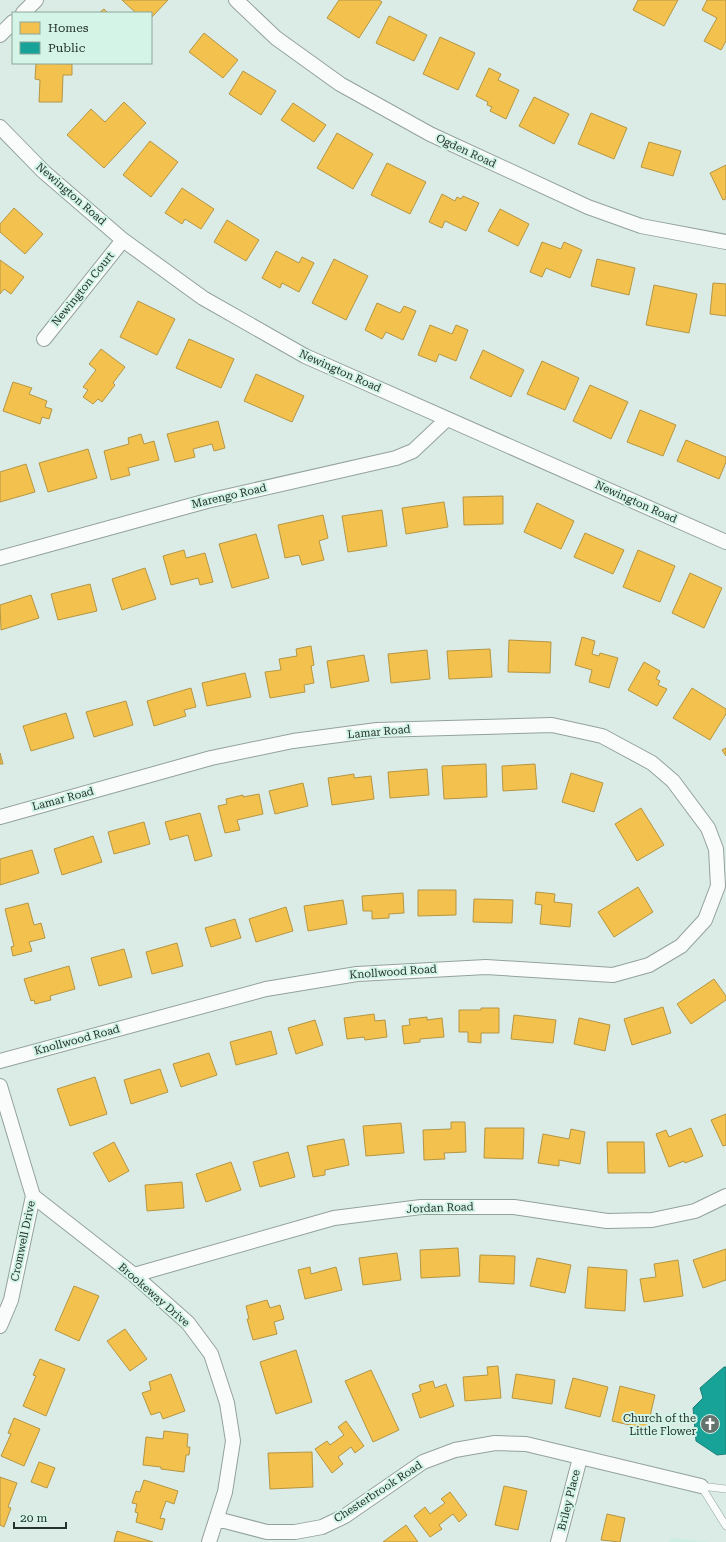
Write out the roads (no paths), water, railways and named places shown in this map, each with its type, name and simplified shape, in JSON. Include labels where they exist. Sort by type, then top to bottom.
[{"type":"street","points":[[24,12],[36,0]]},
{"type":"street","name":"Ogden Road","points":[[236,0],[276,38],[340,84],[430,134],[588,207],[641,226],[726,242]]},
{"type":"street","points":[[0,35],[12,23]]},
{"type":"street","name":"Newington Road","points":[[0,127],[44,172],[123,240],[203,298],[271,337],[305,356],[726,542]]},
{"type":"street","name":"Newington Court","points":[[44,339],[123,240]]},
{"type":"street","name":"Marengo Road","points":[[0,558],[207,501],[396,458],[414,451],[447,419]]},
{"type":"street","name":"Lamar Road","points":[[0,817],[211,758],[293,741],[377,730],[552,725],[602,736],[652,763],[673,781],[708,828],[716,848]]},
{"type":"street","name":"Knollwood Road","points":[[0,1061],[266,989],[357,974],[486,967],[613,976],[649,965],[681,946],[705,920],[718,886],[716,848]]},
{"type":"street","name":"Cromwell Drive","points":[[0,1086],[33,1196],[11,1300],[0,1326]]},
{"type":"street","name":"Brookeway Drive","points":[[33,1196],[134,1275],[188,1323],[211,1354],[227,1403],[233,1441],[225,1492],[210,1542]]},
{"type":"street","name":"Jordan Road","points":[[134,1275],[334,1218],[429,1207],[514,1207],[607,1221],[652,1220],[695,1211],[726,1196]]},
{"type":"street","name":"Chesterbrook Road","points":[[217,1519],[267,1532],[295,1532],[322,1528],[345,1516],[424,1462],[455,1450],[494,1444],[526,1444],[701,1486]]},
{"type":"street","name":"Briley Place","points":[[558,1542],[580,1458]]},
{"type":"lane","points":[[701,1486],[726,1489]]},
{"type":"lane","points":[[701,1486],[726,1526]]},
{"type":"place","name":"Church of the Little Flower","points":[[710,1424]]}]
